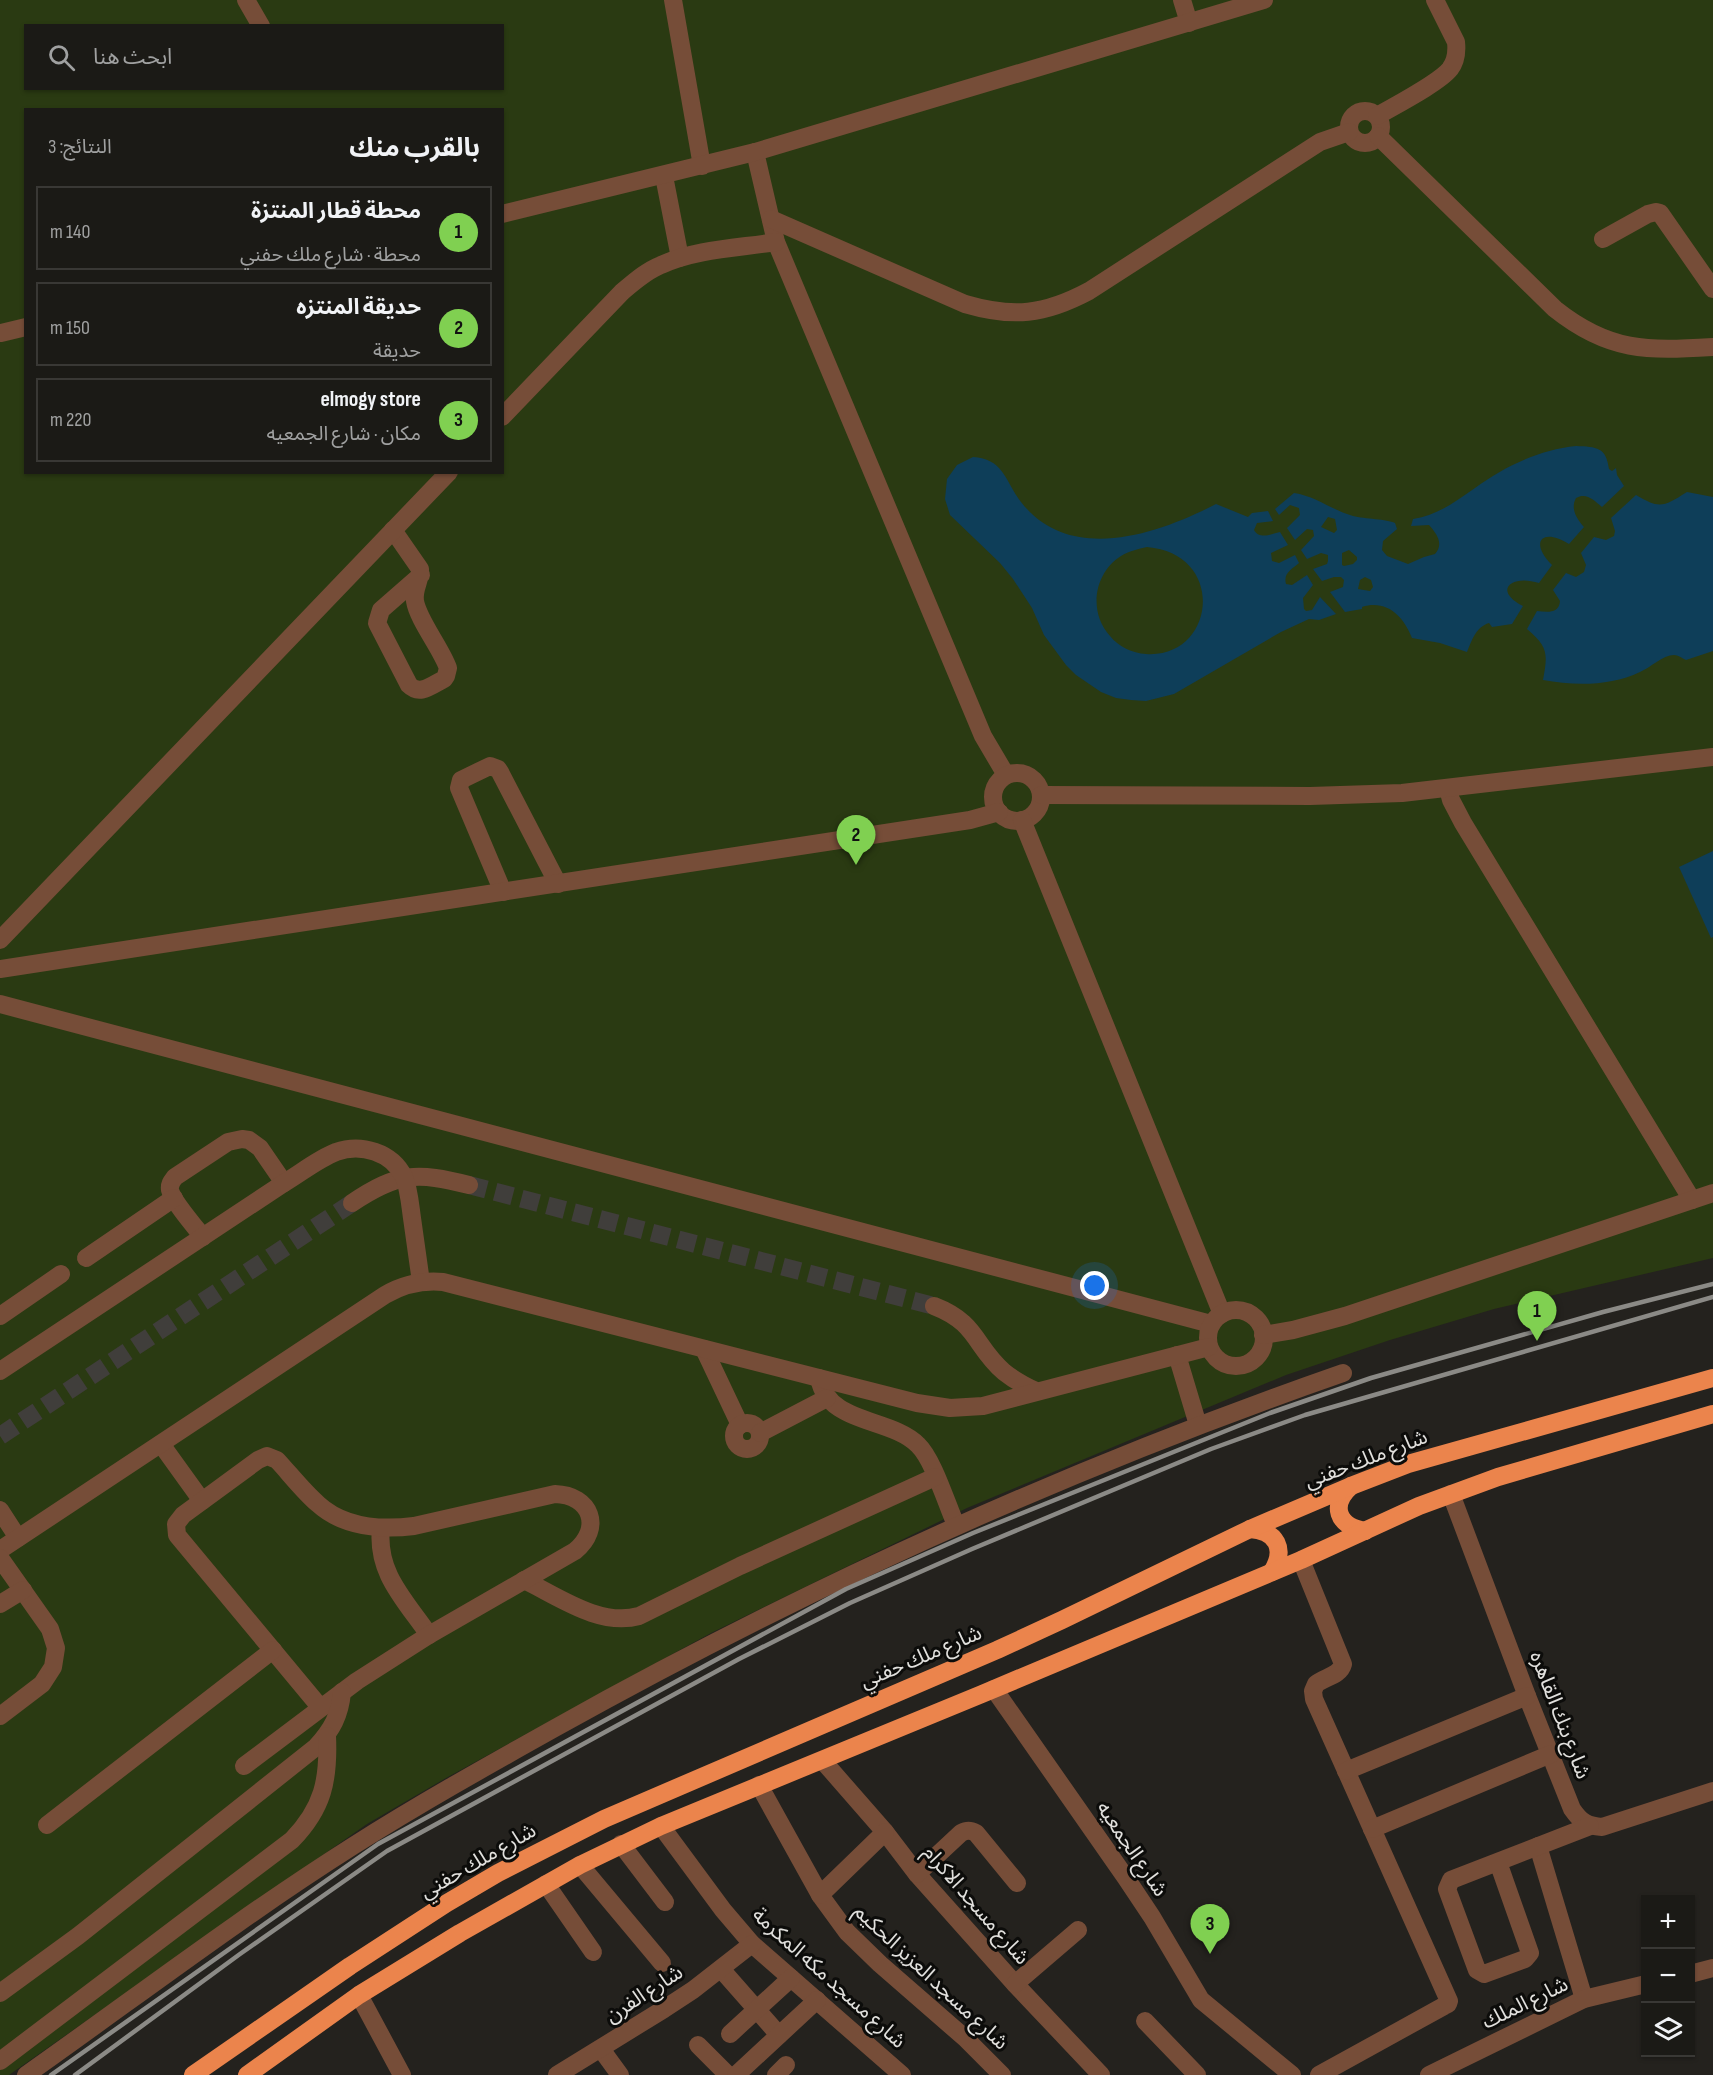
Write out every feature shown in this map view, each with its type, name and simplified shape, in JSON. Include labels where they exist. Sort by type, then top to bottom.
[{"type":"highway","name":"شارع ملك حفني","points":[[193,2075],[396,1935],[498,1873],[604,1819],[1062,1620],[1250,1529],[1351,1486],[1419,1461],[1713,1378]]},
{"type":"highway","points":[[247,2075],[359,1995],[507,1905],[621,1844],[1272,1572],[1451,1494],[1537,1466],[1712,1415]]},
{"type":"highway","points":[[1351,1486],[1341,1495],[1338,1508],[1342,1520],[1352,1529],[1365,1531]]},
{"type":"highway","points":[[1250,1529],[1263,1530],[1273,1537],[1279,1548],[1279,1561],[1272,1572]]},
{"type":"street","points":[[246,0],[260,24]]},
{"type":"street","points":[[673,0],[702,166]]},
{"type":"street","points":[[1182,0],[1189,22]]},
{"type":"street","points":[[504,214],[755,152],[1264,0]]},
{"type":"street","points":[[1377,116],[1444,74],[1454,63],[1456,42],[1435,0]]},
{"type":"street","points":[[1366,111],[1377,116],[1381,126],[1378,136],[1369,143],[1357,141],[1349,132],[1349,125],[1354,115],[1366,111]]},
{"type":"street","points":[[771,219],[965,304],[1015,314],[1041,311],[1066,303],[1089,291],[1320,142],[1349,132]]},
{"type":"street","points":[[1378,136],[1570,321],[1601,338],[1636,348],[1713,347]]},
{"type":"street","points":[[755,152],[776,242],[983,736],[1006,776]]},
{"type":"street","points":[[663,176],[680,258]]},
{"type":"street","points":[[1603,239],[1652,212],[1660,213],[1713,289]]},
{"type":"street","points":[[504,415],[622,292],[640,277],[680,258],[776,242]]},
{"type":"street","points":[[0,336],[24,328]]},
{"type":"street","points":[[0,940],[447,474]]},
{"type":"street","points":[[393,530],[418,564],[421,574],[415,592],[416,604],[447,664],[448,672],[444,679],[419,691],[409,686],[377,623],[381,610],[421,574]]},
{"type":"street","points":[[1041,795],[1310,796],[1448,789],[1713,757]]},
{"type":"street","points":[[503,892],[459,788],[461,780],[490,766],[500,772],[558,884]]},
{"type":"street","points":[[1019,773],[1032,778],[1040,789],[1041,795],[1041,802],[1034,814],[1022,820],[1009,819],[995,806],[996,785],[1006,776],[1019,773]]},
{"type":"street","points":[[1448,789],[1463,823],[1692,1200]]},
{"type":"street","points":[[0,969],[970,820],[999,812]]},
{"type":"street","points":[[0,1004],[1217,1319],[1238,1310],[1252,1315],[1262,1328],[1261,1349],[1250,1362],[1238,1366],[1224,1363],[1212,1354],[1209,1347],[1208,1339],[1217,1319],[1022,820]]},
{"type":"street","points":[[203,1237],[174,1198],[170,1188],[172,1180],[228,1142],[249,1140],[255,1143],[284,1183]]},
{"type":"street","points":[[0,1371],[284,1183],[336,1152],[368,1150],[397,1166],[404,1177],[409,1196],[421,1282]]},
{"type":"street","points":[[352,1203],[378,1187],[404,1177],[429,1176],[469,1185]]},
{"type":"street","points":[[1263,1335],[1323,1323],[1713,1193]]},
{"type":"street","points":[[86,1258],[174,1198]]},
{"type":"street","points":[[0,1316],[61,1274]]},
{"type":"street","points":[[0,1550],[385,1295],[404,1285],[421,1282],[443,1282],[933,1407],[983,1406],[1209,1347]]},
{"type":"street","points":[[934,1306],[948,1312],[965,1324],[991,1359],[1004,1372],[1019,1383],[1036,1391]]},
{"type":"street","points":[[704,1349],[740,1425],[735,1429],[734,1440],[741,1449],[752,1449],[760,1439],[760,1434],[827,1398]]},
{"type":"street","points":[[1177,1355],[1198,1425]]},
{"type":"street","points":[[26,2075],[300,1881],[405,1813],[717,1640],[956,1525],[1198,1425],[1343,1373]]},
{"type":"street","points":[[819,1378],[827,1398],[837,1407],[914,1441],[926,1454],[956,1525]]},
{"type":"street","points":[[161,1444],[202,1501]]},
{"type":"street","points":[[244,1766],[320,1707],[429,1635],[575,1551],[584,1543],[590,1532],[591,1520],[586,1508],[578,1499],[567,1494],[555,1494],[414,1526],[381,1528],[348,1521],[318,1505],[277,1460],[267,1456],[258,1460],[202,1501],[179,1519],[176,1524],[177,1535],[320,1707]]},
{"type":"street","points":[[524,1580],[603,1617],[639,1616],[740,1566],[935,1477]]},
{"type":"street","name":"شارع بنك القاهره","points":[[1451,1494],[1572,1809],[1579,1820],[1590,1826]]},
{"type":"street","points":[[0,1510],[18,1538]]},
{"type":"street","points":[[381,1528],[380,1552],[387,1574],[429,1635]]},
{"type":"street","points":[[0,1558],[50,1629],[54,1638],[55,1658],[42,1684],[0,1716]]},
{"type":"street","points":[[1300,1560],[1343,1664],[1342,1670],[1316,1684],[1312,1691],[1314,1699],[1448,1997],[1449,2004],[1318,2075]]},
{"type":"street","points":[[0,1604],[23,1590]]},
{"type":"street","points":[[46,1826],[273,1650]]},
{"type":"street","name":"شارع الجمعيه","points":[[994,1689],[1133,1888],[1200,2000],[1292,2075]]},
{"type":"street","points":[[0,1993],[78,1936],[277,1780],[327,1736],[335,1723],[342,1692]]},
{"type":"street","points":[[1346,1771],[1527,1696]]},
{"type":"street","points":[[0,2061],[292,1840],[305,1827],[316,1810],[323,1792],[327,1773],[327,1736]]},
{"type":"street","points":[[1372,1829],[1551,1754]]},
{"type":"street","name":"شارع مسجد الاكرام","points":[[823,1761],[885,1832],[917,1874],[1015,1984],[1101,2075]]},
{"type":"street","name":"شارع مسجد العزيز الحكيم","points":[[759,1785],[832,1914],[863,1949],[965,2037],[1002,2075]]},
{"type":"street","points":[[1498,1862],[1530,1953],[1525,1959],[1484,1974],[1477,1970],[1447,1889],[1451,1880],[1590,1826],[1602,1827],[1713,1791]]},
{"type":"street","name":"شارع مسجد مكه المكرمة","points":[[661,1826],[723,1910],[752,1944],[818,2000],[890,2071]]},
{"type":"street","points":[[917,1874],[961,1833],[971,1831],[976,1833],[1017,1883]]},
{"type":"street","points":[[820,1895],[885,1832]]},
{"type":"street","points":[[621,1844],[665,1902]]},
{"type":"street","points":[[1538,1846],[1584,1999]]},
{"type":"street","points":[[580,1865],[662,1963]]},
{"type":"street","points":[[546,1884],[593,1952]]},
{"type":"street","points":[[1015,1984],[1078,1930]]},
{"type":"street","name":"شارع الفرن","points":[[562,2074],[674,2003],[752,1944]]},
{"type":"street","points":[[1695,1973],[1713,1968]]},
{"type":"street","points":[[721,1969],[779,2035]]},
{"type":"street","points":[[730,2034],[791,1978]]},
{"type":"street","name":"شارع الملك","points":[[1429,2075],[1584,1999],[1641,1985]]},
{"type":"street","points":[[359,1995],[402,2075]]},
{"type":"street","points":[[736,2075],[818,2000]]},
{"type":"street","points":[[1145,2021],[1197,2075]]},
{"type":"street","points":[[698,2045],[728,2075]]},
{"type":"street","points":[[601,2049],[620,2075]]},
{"type":"green space","points":[[0,0],[1713,0],[1713,1258],[1494,1309],[1390,1340],[1286,1375],[967,1508],[711,1633],[446,1778],[367,1824],[9,2075],[0,2075]]},
{"type":"water","points":[[1590,447],[1603,452],[1609,469],[1612,471],[1616,468],[1617,475],[1624,486],[1602,507],[1587,496],[1576,498],[1574,510],[1584,527],[1569,544],[1552,537],[1542,540],[1541,550],[1552,565],[1539,583],[1521,581],[1509,585],[1507,589],[1509,594],[1523,606],[1512,624],[1492,627],[1489,623],[1485,625],[1475,634],[1467,652],[1440,643],[1412,638],[1399,617],[1387,608],[1371,605],[1345,612],[1330,592],[1343,587],[1344,580],[1341,577],[1334,577],[1322,581],[1313,569],[1327,564],[1328,555],[1321,553],[1307,559],[1301,550],[1314,536],[1313,530],[1307,529],[1295,540],[1287,528],[1300,515],[1299,508],[1290,505],[1279,515],[1275,509],[1294,493],[1353,516],[1395,523],[1397,529],[1383,541],[1382,550],[1387,556],[1408,564],[1435,554],[1439,547],[1437,535],[1429,525],[1411,526],[1413,519],[1446,507],[1510,466],[1536,455],[1562,448]],"holes":[[[1328,517],[1335,519],[1337,530],[1334,533],[1321,527]],[[1349,550],[1357,557],[1357,560],[1353,564],[1344,566],[1342,565],[1342,553]],[[1365,577],[1371,580],[1373,587],[1370,591],[1358,589],[1360,580]]]},
{"type":"water","points":[[973,457],[991,462],[1003,472],[1021,502],[1041,521],[1064,533],[1089,538],[1115,538],[1142,533],[1168,525],[1216,504],[1248,517],[1252,513],[1268,511],[1273,521],[1257,523],[1254,530],[1262,536],[1280,532],[1288,545],[1271,553],[1272,561],[1279,563],[1295,555],[1299,563],[1287,574],[1286,584],[1292,585],[1307,575],[1313,585],[1303,598],[1304,609],[1312,610],[1320,597],[1336,614],[1319,620],[1309,619],[1281,632],[1174,694],[1146,701],[1116,698],[1101,692],[1076,675],[1066,665],[1044,635],[1032,608],[1013,579],[1000,563],[950,515],[945,499],[947,479],[957,465]],"holes":[[[1147,547],[1173,554],[1191,567],[1200,585],[1203,605],[1198,624],[1187,640],[1169,651],[1146,654],[1126,649],[1110,636],[1099,616],[1097,593],[1100,582],[1112,563],[1137,549]]]},
{"type":"water","points":[[1687,492],[1713,497],[1713,651],[1686,660],[1674,655],[1670,656],[1629,677],[1617,680],[1580,684],[1543,680],[1546,663],[1545,651],[1527,629],[1537,611],[1552,611],[1557,608],[1560,601],[1553,590],[1566,573],[1576,577],[1584,572],[1586,565],[1581,553],[1594,537],[1606,540],[1614,536],[1615,531],[1611,518],[1636,495],[1651,503],[1662,504]]},
{"type":"water","points":[[1713,851],[1713,937],[1711,938],[1679,867]]},
{"type":"tunnel","points":[[469,1185],[934,1306]]},
{"type":"tunnel","points":[[0,1436],[352,1203]]},
{"type":"railway","points":[[51,2075],[378,1844],[846,1589],[973,1533],[1270,1413],[1371,1378],[1603,1312],[1713,1284]]},
{"type":"railway","points":[[75,2075],[240,1954],[387,1851],[739,1659],[850,1603],[1211,1449],[1305,1415],[1713,1297]]},
{"type":"place","name":"حديقة المنتزه","points":[[856,865]]},
{"type":"place","name":"محطة قطار المنتزة","points":[[1537,1341]]},
{"type":"place","name":"elmogy store","points":[[1210,1954]]}]
